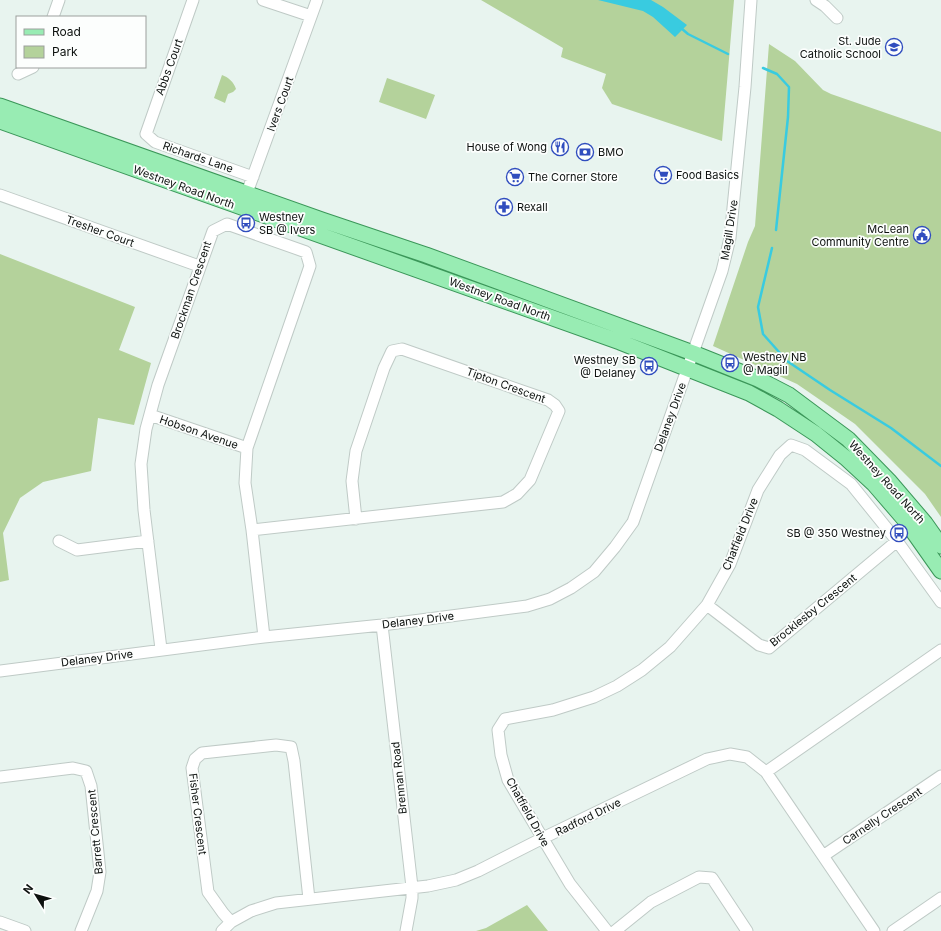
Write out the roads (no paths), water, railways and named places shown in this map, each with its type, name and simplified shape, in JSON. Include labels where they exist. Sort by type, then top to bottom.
[{"type":"main road","name":"Westney Road North","points":[[0,106],[244,201]]},
{"type":"main road","name":"Westney Road North","points":[[0,121],[244,201],[426,255],[691,361],[758,379],[789,396],[848,439],[890,482],[941,546]]},
{"type":"main road","name":"Westney Road North","points":[[691,361],[705,374],[767,402],[816,434],[847,458],[874,484],[905,520],[941,571]]},
{"type":"street","points":[[53,16],[59,0]]},
{"type":"street","name":"Abbs Court","points":[[146,134],[193,0]]},
{"type":"street","points":[[263,0],[311,16]]},
{"type":"street","name":"Ivers Court","points":[[244,201],[317,0]]},
{"type":"street","name":"Magill Drive","points":[[691,361],[722,271],[730,238],[745,87],[751,0]]},
{"type":"street","points":[[816,0],[826,6],[837,18]]},
{"type":"street","points":[[18,74],[31,68]]},
{"type":"street","name":"Richards Lane","points":[[146,134],[155,142],[253,177]]},
{"type":"street","name":"Tresher Court","points":[[0,195],[200,266]]},
{"type":"street","name":"Brockman Crescent","points":[[161,650],[148,541],[141,464],[146,429],[158,385],[213,231],[227,224],[306,252],[310,266],[247,448],[245,483],[264,636]]},
{"type":"street","name":"Tipton Crescent","points":[[252,530],[356,519],[503,502],[516,494],[530,480],[558,411],[555,405],[548,400],[402,349],[392,351],[384,368],[356,450],[352,480],[356,519]]},
{"type":"street","name":"Delaney Drive","points":[[0,670],[264,636],[382,625],[528,606],[550,599],[571,588],[594,572],[633,522],[691,361]]},
{"type":"street","name":"Hobson Avenue","points":[[150,415],[247,448]]},
{"type":"street","name":"Chatfield Drive","points":[[607,931],[570,884],[508,780],[501,755],[498,730],[506,719],[553,710],[594,698],[617,686],[642,670],[670,647],[707,606],[730,564],[758,490],[780,456],[791,445],[805,450],[851,484],[897,541],[941,602]]},
{"type":"street","points":[[60,541],[77,550],[148,541]]},
{"type":"street","name":"Brocklesby Crescent","points":[[707,606],[758,645],[769,648],[897,541]]},
{"type":"street","name":"Brennan Road","points":[[382,625],[412,887],[412,898],[406,931]]},
{"type":"street","points":[[766,772],[941,650]]},
{"type":"street","name":"Fisher Crescent","points":[[231,922],[223,914],[208,892],[192,768],[194,759],[202,753],[276,745],[291,747],[294,761],[309,899]]},
{"type":"street","name":"Radford Drive","points":[[222,931],[231,922],[251,911],[276,903],[384,892],[428,886],[456,880],[478,871],[707,759],[730,754],[746,756],[766,772],[874,931]]},
{"type":"street","name":"Barrett Crescent","points":[[0,777],[73,768],[86,771],[91,786],[100,872],[97,890],[82,931]]},
{"type":"street","name":"Carnelly Crescent","points":[[823,856],[941,776]]},
{"type":"street","points":[[615,931],[651,902],[699,877],[712,878],[747,931]]},
{"type":"street","points":[[893,931],[941,898]]},
{"type":"street","points":[[0,922],[25,931]]},
{"type":"water","points":[[598,0],[651,0],[687,25],[675,37],[653,17],[643,11]]},
{"type":"waterway","points":[[681,28],[688,34],[728,54]]},
{"type":"waterway","points":[[763,68],[777,74],[789,87],[788,117],[776,230]]},
{"type":"waterway","points":[[772,248],[758,307],[763,334],[787,361],[891,428],[941,466]]},
{"type":"place","name":"St. Jude Catholic School","points":[[894,47]]},
{"type":"place","name":"House of Wong","points":[[560,147]]},
{"type":"place","name":"BMO","points":[[585,152]]},
{"type":"place","name":"Food Basics","points":[[663,175]]},
{"type":"place","name":"The Corner Store","points":[[515,177]]},
{"type":"place","name":"Rexall","points":[[504,207]]},
{"type":"place","name":"Westney SB @ Ivers","points":[[246,223]]},
{"type":"place","name":"McLean Community Centre","points":[[922,235]]},
{"type":"place","name":"Westney NB @ Magill","points":[[730,363]]},
{"type":"place","name":"Westney SB @ Delaney","points":[[649,366]]},
{"type":"place","name":"SB @ 350 Westney","points":[[899,533]]}]
